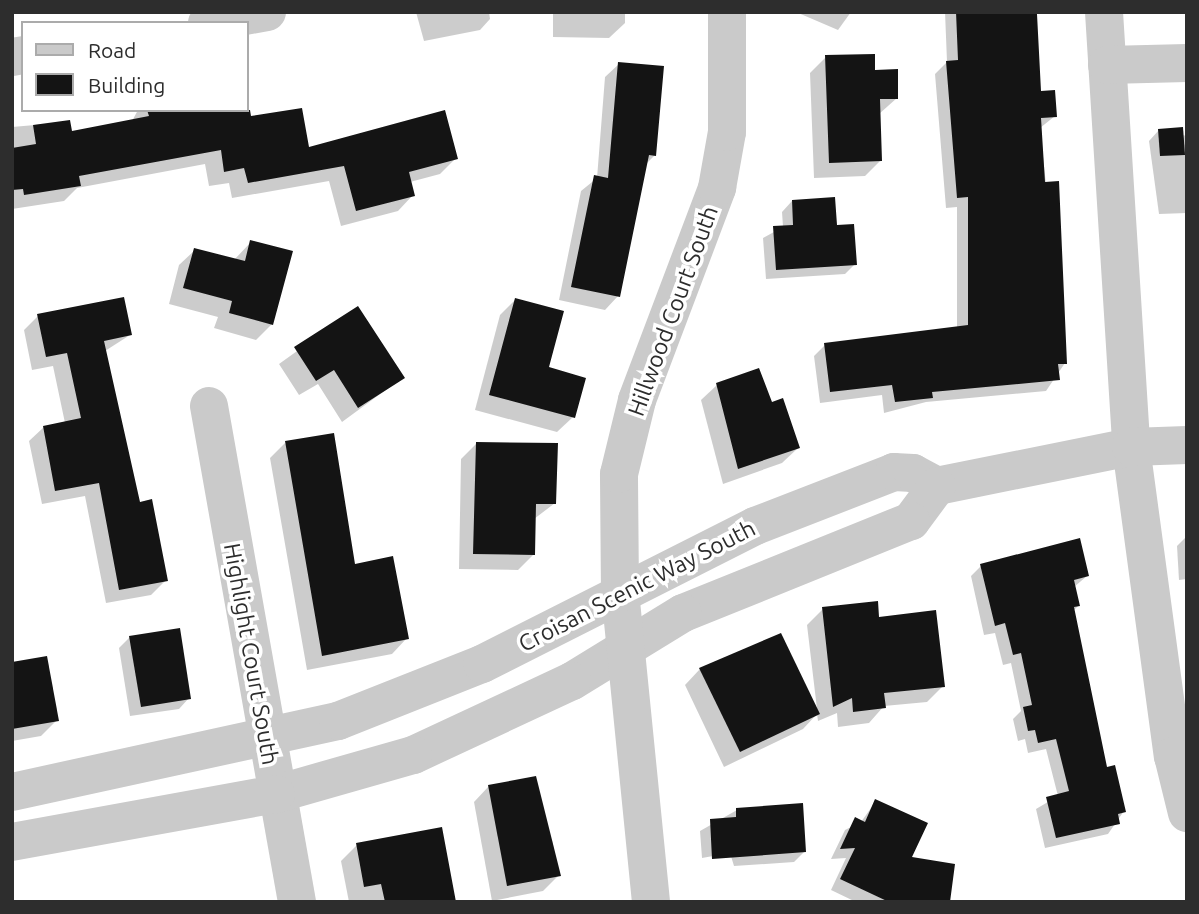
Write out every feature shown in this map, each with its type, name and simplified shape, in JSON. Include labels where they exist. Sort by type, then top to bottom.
[{"type":"street","points":[[218,21],[267,12]]},
{"type":"street","name":"Hillwood Court South","points":[[651,902],[620,593],[620,474],[637,400],[717,188],[727,132],[727,12]]},
{"type":"street","points":[[1104,12],[1131,447],[1173,756],[1187,813]]},
{"type":"street","points":[[1107,65],[1187,63]]},
{"type":"street","name":"Highlight Court South","points":[[209,406],[265,740],[297,902]]},
{"type":"street","points":[[937,486],[1131,447],[1187,445]]},
{"type":"street","name":"Croisan Scenic Way South","points":[[12,792],[265,740],[405,698],[755,526],[894,472],[913,473],[937,486],[924,512],[911,521],[733,590],[468,733],[276,794],[12,842]]},
{"type":"building","points":[[956,12],[1037,14],[1041,91],[1055,90],[1057,117],[1041,118],[1045,182],[1059,181],[1067,364],[1058,364],[1060,380],[932,392],[933,398],[895,402],[892,385],[830,392],[824,343],[968,325],[968,197],[957,198],[946,61],[958,60]]},
{"type":"building","points":[[875,54],[875,70],[898,69],[898,99],[880,99],[882,161],[829,163],[825,55]]},
{"type":"building","points":[[618,62],[664,66],[656,156],[649,155],[620,297],[571,287],[594,175],[608,178]]},
{"type":"building","points":[[302,108],[309,147],[445,110],[458,159],[409,172],[415,196],[356,211],[344,166],[248,183],[244,168],[224,172],[221,150],[79,176],[81,186],[24,195],[23,189],[12,190],[12,148],[36,144],[33,125],[70,120],[72,131],[149,116],[148,112],[250,110],[251,116]]},
{"type":"building","points":[[1183,127],[1185,155],[1160,156],[1158,129]]},
{"type":"building","points":[[835,197],[837,225],[854,224],[857,265],[776,270],[773,226],[793,225],[792,200]]},
{"type":"building","points":[[250,240],[293,251],[273,325],[229,313],[232,301],[183,288],[194,248],[245,261]]},
{"type":"building","points":[[124,297],[132,335],[104,341],[140,502],[152,499],[168,581],[119,590],[99,483],[55,491],[43,426],[81,418],[67,353],[46,357],[37,314]]},
{"type":"building","points":[[515,298],[564,311],[549,367],[586,378],[575,418],[489,395]]},
{"type":"building","points":[[358,306],[405,378],[358,408],[334,370],[316,381],[294,347]]},
{"type":"building","points":[[759,368],[772,402],[783,398],[800,448],[738,469],[716,383]]},
{"type":"building","points":[[334,433],[355,564],[393,556],[409,639],[322,656],[285,441]]},
{"type":"building","points":[[476,442],[558,443],[556,504],[536,504],[535,555],[473,554]]},
{"type":"building","points":[[1080,538],[1089,576],[1074,580],[1080,606],[1074,607],[1107,767],[1115,765],[1126,812],[1118,814],[1120,824],[1056,838],[1046,797],[1069,791],[1056,739],[1038,743],[1035,730],[1028,731],[1023,707],[1032,705],[1021,653],[1013,655],[1005,623],[995,626],[980,564]]},
{"type":"building","points":[[878,601],[879,617],[936,610],[945,687],[884,693],[886,708],[853,712],[852,698],[833,707],[822,607]]},
{"type":"building","points":[[180,628],[191,699],[141,707],[129,636]]},
{"type":"building","points":[[781,633],[820,714],[740,752],[699,668]]},
{"type":"building","points":[[47,656],[59,721],[12,729],[12,662]]},
{"type":"building","points":[[536,776],[561,876],[507,886],[488,785]]},
{"type":"building","points":[[875,799],[928,823],[912,857],[955,864],[950,902],[889,902],[840,879],[855,848],[840,849],[855,817],[865,822]]},
{"type":"building","points":[[803,803],[806,852],[712,859],[710,819],[736,817],[736,808]]},
{"type":"building","points":[[442,827],[456,902],[385,902],[381,884],[364,887],[356,843]]}]
